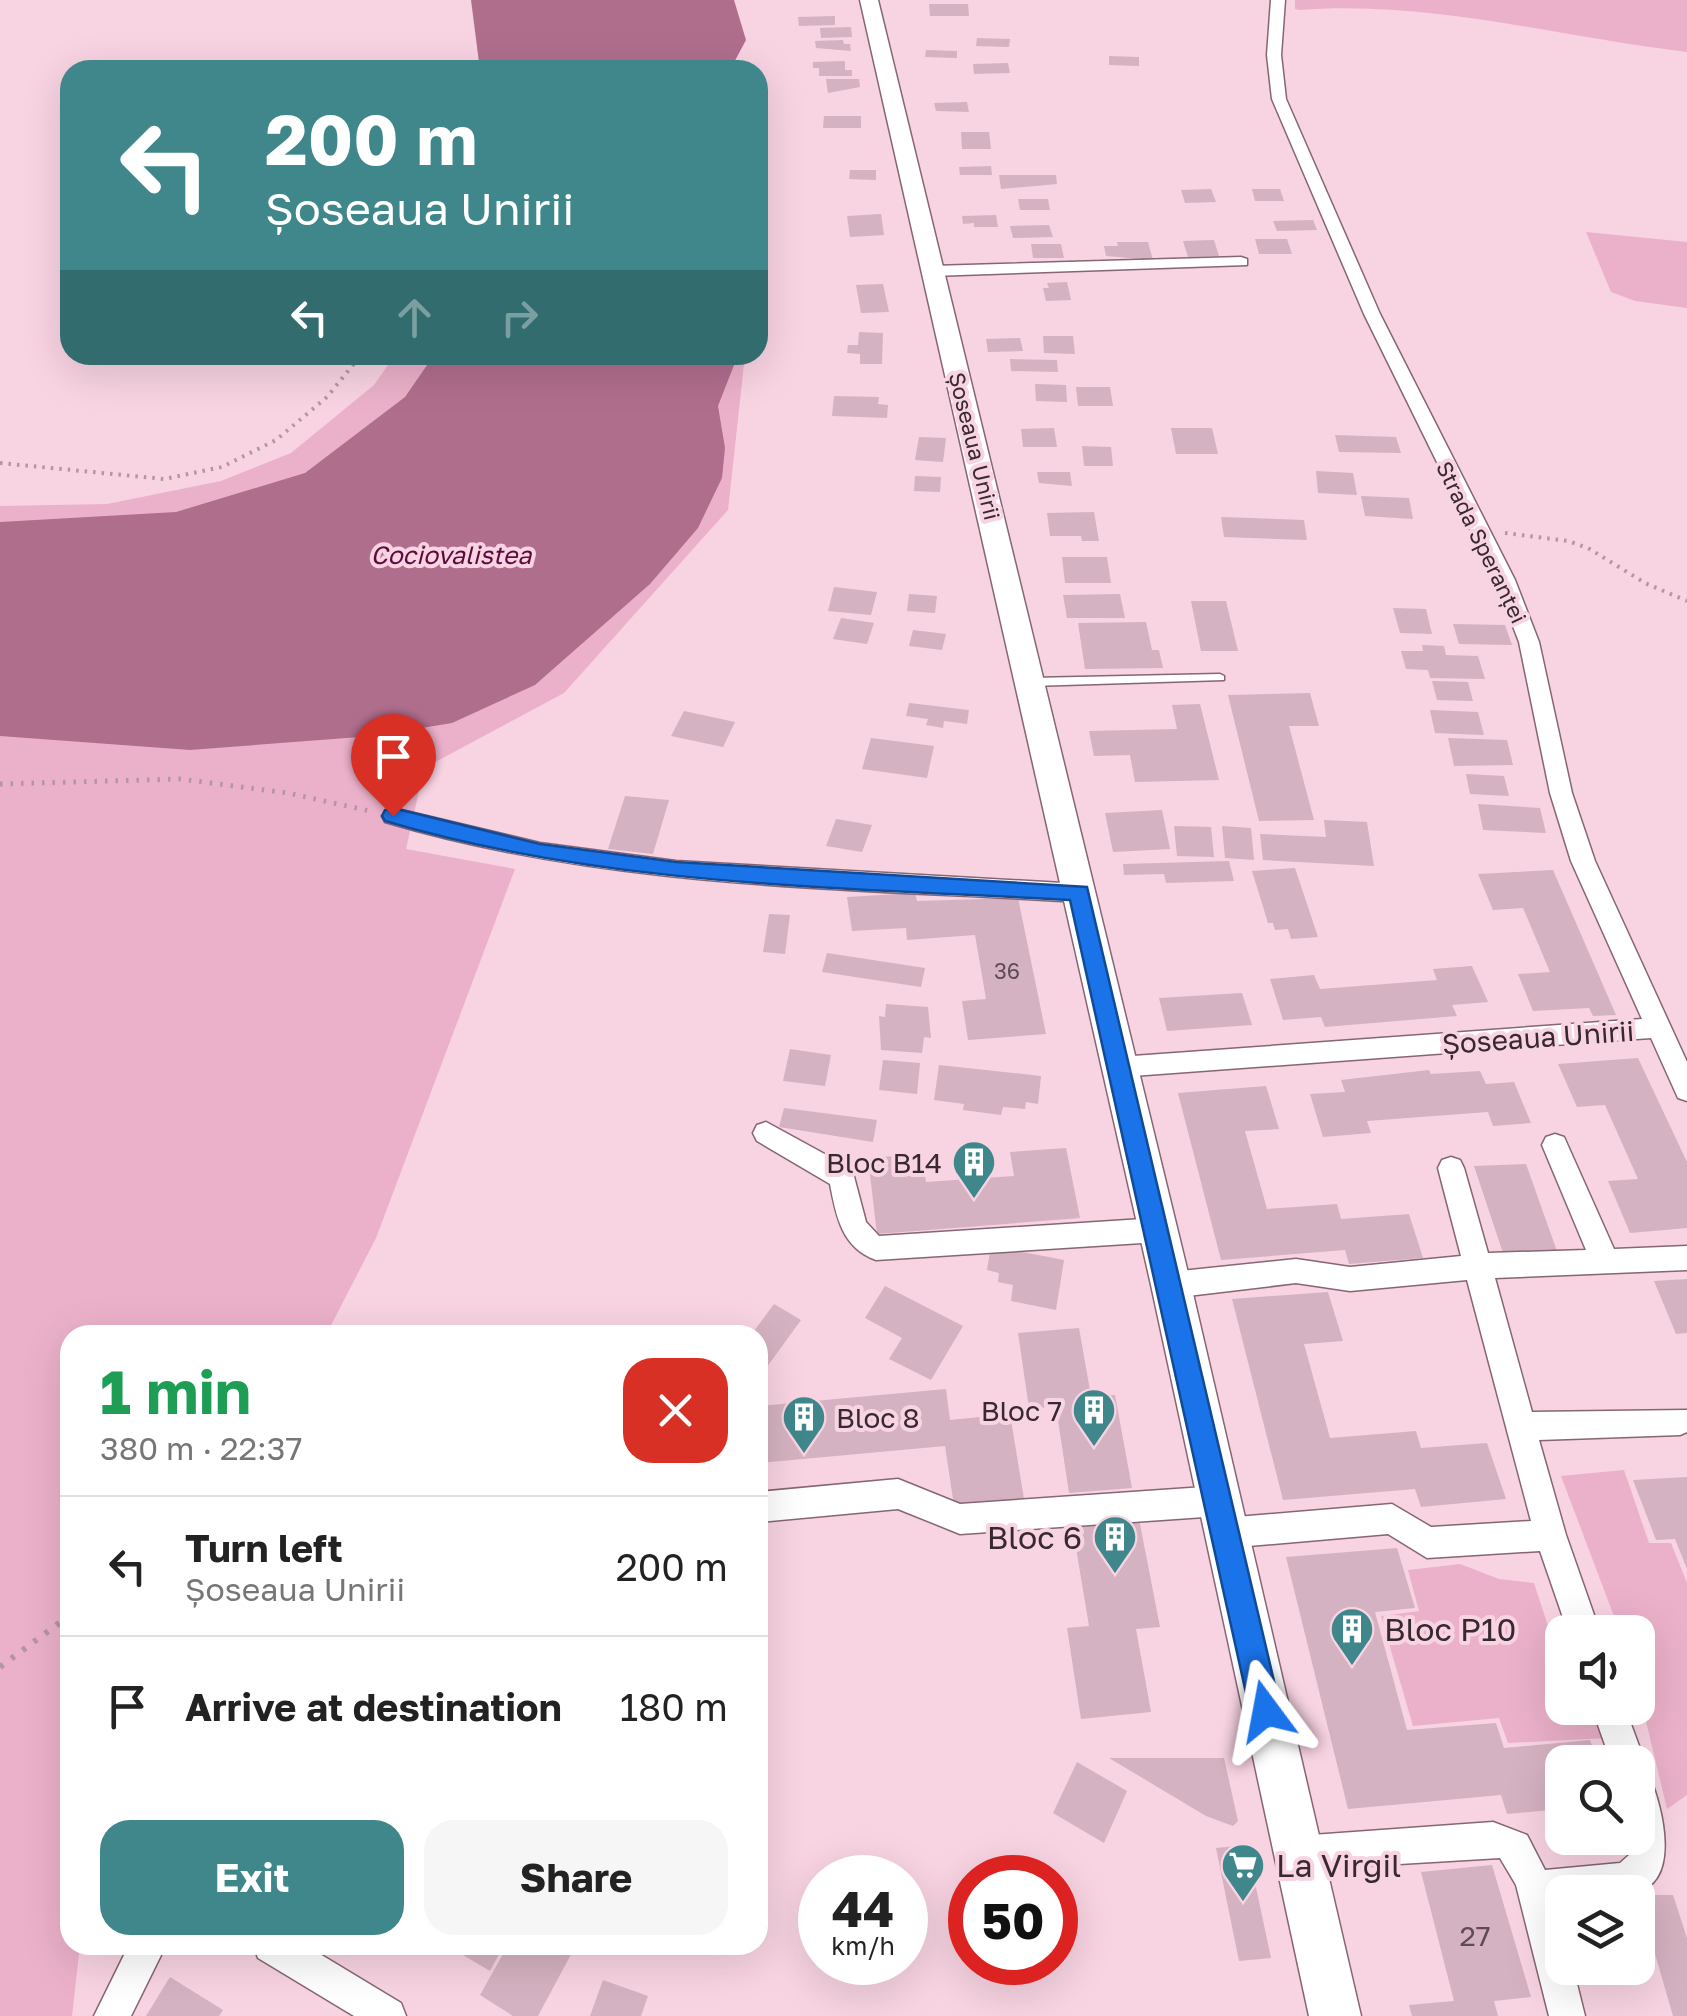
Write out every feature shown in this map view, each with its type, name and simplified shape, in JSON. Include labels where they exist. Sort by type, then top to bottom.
[{"type":"main road","name":"Șoseaua Unirii","points":[[869,0],[1172,1285],[1334,2016]]},
{"type":"street","name":"Strada Speranței","points":[[1278,0],[1274,54],[1279,99],[1372,314],[1505,580],[1530,642],[1560,793],[1583,861],[1687,1090]]},
{"type":"street","points":[[932,271],[1241,262]]},
{"type":"street","points":[[393,816],[540,852],[676,870],[1080,892]]},
{"type":"street","name":"Șoseaua Unirii","points":[[1119,1067],[1657,1028]]},
{"type":"street","points":[[766,1133],[842,1176],[856,1230],[868,1245],[876,1248],[1158,1230]]},
{"type":"street","points":[[1555,1145],[1606,1263]]},
{"type":"street","points":[[1451,1168],[1550,1534],[1578,1615]]},
{"type":"street","points":[[1172,1285],[1296,1271],[1350,1278],[1480,1266],[1687,1258]]},
{"type":"street","points":[[1522,1426],[1680,1421]]},
{"type":"street","points":[[768,1506],[898,1494],[960,1518],[1392,1519],[1426,1543],[1550,1534]]},
{"type":"street","points":[[1298,1852],[1493,1839],[1510,1843],[1521,1855],[1532,1888],[1567,2016]]},
{"type":"street","points":[[1532,1888],[1612,1882],[1639,1874],[1650,1855]]},
{"type":"street","points":[[112,2016],[143,1955]]},
{"type":"street","points":[[287,1955],[388,2016]]},
{"type":"lane","points":[[1031,682],[1220,678]]},
{"type":"path","points":[[0,462],[164,479],[222,466],[276,440],[328,396],[354,365]]},
{"type":"path","points":[[1478,529],[1568,541],[1687,601]]},
{"type":"path","points":[[0,784],[180,779],[288,793],[393,816]]},
{"type":"path","points":[[0,1667],[60,1622]]},
{"type":"shaded area","points":[[1295,0],[1687,0],[1687,52],[1446,15],[1349,8],[1300,10],[1295,9]]},
{"type":"shaded area","points":[[1586,232],[1687,242],[1687,308],[1635,301],[1611,292]]},
{"type":"shaded area","points":[[388,365],[744,365],[728,510],[564,693],[424,768],[406,849],[515,869],[376,1238],[331,1325],[60,1325],[60,1955],[79,1955],[72,2016],[0,2016],[0,506],[107,504],[221,481],[291,453],[374,385]]},
{"type":"shaded area","points":[[1624,1470],[1649,1543],[1671,1543],[1687,1583],[1687,1795],[1667,1809],[1655,1745],[1652,1745],[1647,1725],[1655,1725],[1655,1615],[1614,1615],[1561,1476]]},
{"type":"shaded area","points":[[1460,1564],[1499,1579],[1534,1583],[1545,1617],[1545,1725],[1607,1725],[1608,1738],[1508,1743],[1499,1718],[1413,1726],[1381,1616],[1419,1611],[1408,1570]]},
{"type":"water","points":[[471,0],[734,0],[746,40],[735,60],[479,60]]},
{"type":"water","name":"Cociovalistea","points":[[427,365],[734,365],[718,406],[725,448],[722,478],[698,528],[650,584],[535,685],[452,723],[373,736],[190,750],[0,736],[0,522],[176,512],[305,473],[405,397]]},
{"type":"building","points":[[929,4],[968,4],[969,16],[930,16]]},
{"type":"building","points":[[835,16],[835,25],[799,26],[798,17]]},
{"type":"building","points":[[851,27],[852,37],[821,38],[820,28]]},
{"type":"building","points":[[977,38],[1010,39],[1009,47],[976,46]]},
{"type":"building","points":[[843,40],[850,44],[851,51],[816,48],[815,41]]},
{"type":"building","points":[[926,50],[957,51],[957,58],[925,57]]},
{"type":"building","points":[[1109,56],[1139,57],[1139,66],[1109,65]]},
{"type":"building","points":[[845,61],[845,70],[852,70],[852,76],[819,76],[819,68],[813,68],[813,62]]},
{"type":"building","points":[[1008,63],[1010,73],[974,74],[973,64]]},
{"type":"building","points":[[826,79],[859,79],[860,87],[828,93]]},
{"type":"building","points":[[967,102],[969,112],[936,111],[934,103]]},
{"type":"building","points":[[824,116],[861,116],[861,128],[823,128]]},
{"type":"building","points":[[961,132],[989,132],[991,149],[962,149]]},
{"type":"building","points":[[991,166],[992,175],[960,175],[959,167]]},
{"type":"building","points":[[850,170],[876,170],[876,180],[849,179]]},
{"type":"building","points":[[999,175],[1056,175],[1057,184],[1001,189]]},
{"type":"building","points":[[1211,189],[1216,202],[1185,203],[1181,190]]},
{"type":"building","points":[[1252,189],[1280,189],[1284,201],[1255,201]]},
{"type":"building","points":[[1018,199],[1048,199],[1050,210],[1020,210]]},
{"type":"building","points":[[881,214],[884,235],[850,237],[847,216]]},
{"type":"building","points":[[996,215],[998,227],[963,224],[962,216]]},
{"type":"building","points":[[1313,220],[1317,230],[1277,231],[1273,221]]},
{"type":"building","points":[[1049,225],[1053,237],[1013,238],[1010,226]]},
{"type":"building","points":[[1255,239],[1287,239],[1292,254],[1259,254]]},
{"type":"building","points":[[1214,240],[1219,256],[1188,257],[1183,241]]},
{"type":"building","points":[[1117,242],[1148,242],[1153,260],[1106,256],[1104,246],[1118,246]]},
{"type":"building","points":[[1031,244],[1061,244],[1064,258],[1033,258]]},
{"type":"building","points":[[1067,282],[1071,300],[1046,301],[1043,288],[1049,288],[1047,283]]},
{"type":"building","points":[[883,284],[889,312],[861,313],[856,285]]},
{"type":"building","points":[[859,332],[883,333],[882,364],[860,364],[860,354],[847,353],[848,345],[858,345]]},
{"type":"building","points":[[1043,336],[1073,336],[1075,354],[1044,353]]},
{"type":"building","points":[[1020,338],[1023,351],[988,352],[986,339]]},
{"type":"building","points":[[1010,359],[1057,360],[1058,372],[1011,371]]},
{"type":"building","points":[[1035,384],[1066,385],[1067,402],[1036,401]]},
{"type":"building","points":[[1076,387],[1110,387],[1113,406],[1078,406]]},
{"type":"building","points":[[834,396],[879,397],[878,404],[888,405],[887,418],[832,416]]},
{"type":"building","points":[[1054,428],[1057,447],[1023,447],[1021,429]]},
{"type":"building","points":[[1171,428],[1212,428],[1218,454],[1176,454]]},
{"type":"building","points":[[1335,435],[1396,437],[1401,453],[1339,452]]},
{"type":"building","points":[[919,437],[946,438],[943,462],[915,460]]},
{"type":"building","points":[[1082,446],[1111,447],[1113,466],[1084,466]]},
{"type":"building","points":[[1316,471],[1353,473],[1357,495],[1318,493]]},
{"type":"building","points":[[1037,472],[1070,472],[1072,486],[1039,483]]},
{"type":"building","points":[[915,476],[941,477],[940,492],[914,491]]},
{"type":"building","points":[[1361,496],[1409,498],[1413,519],[1365,516]]},
{"type":"building","points":[[1094,512],[1099,541],[1082,541],[1081,536],[1050,536],[1047,513]]},
{"type":"building","points":[[1221,517],[1304,520],[1307,540],[1224,537]]},
{"type":"building","points":[[1062,557],[1107,557],[1111,583],[1065,583]]},
{"type":"building","points":[[834,587],[877,592],[871,615],[828,611]]},
{"type":"building","points":[[909,594],[937,596],[935,613],[907,611]]},
{"type":"building","points":[[1120,594],[1125,618],[1067,618],[1063,595]]},
{"type":"building","points":[[1191,601],[1226,601],[1238,651],[1201,651]]},
{"type":"building","points":[[1393,608],[1426,609],[1432,634],[1400,633]]},
{"type":"building","points":[[841,618],[874,623],[867,644],[833,639]]},
{"type":"building","points":[[1146,622],[1152,650],[1159,650],[1163,668],[1085,669],[1078,623]]},
{"type":"building","points":[[1453,624],[1505,625],[1512,645],[1459,644]]},
{"type":"building","points":[[913,630],[946,634],[942,650],[909,646]]},
{"type":"building","points":[[1422,645],[1444,646],[1446,655],[1478,656],[1485,679],[1430,678],[1428,670],[1406,669],[1401,651],[1423,651]]},
{"type":"building","points":[[1432,681],[1468,682],[1473,701],[1437,700]]},
{"type":"building","points":[[1310,693],[1319,726],[1289,726],[1314,820],[1259,821],[1228,695]]},
{"type":"building","points":[[909,703],[969,710],[967,724],[944,721],[943,728],[926,725],[928,719],[906,716]]},
{"type":"building","points":[[1200,704],[1219,780],[1135,782],[1130,755],[1094,756],[1089,731],[1177,729],[1172,705]]},
{"type":"building","points":[[1430,710],[1478,712],[1484,735],[1435,733]]},
{"type":"building","points":[[684,711],[735,722],[723,747],[671,736]]},
{"type":"building","points":[[871,738],[934,746],[927,778],[862,769]]},
{"type":"building","points":[[1448,738],[1507,740],[1513,765],[1454,766]]},
{"type":"building","points":[[1466,774],[1504,776],[1509,796],[1470,794]]},
{"type":"building","points":[[625,796],[669,800],[653,854],[608,849]]},
{"type":"building","points":[[1478,804],[1540,808],[1546,833],[1483,830]]},
{"type":"building","points":[[1162,810],[1170,849],[1113,852],[1105,813]]},
{"type":"building","points":[[836,819],[872,825],[862,852],[826,846]]},
{"type":"building","points":[[1324,820],[1367,822],[1374,866],[1263,860],[1260,834],[1326,837]]},
{"type":"building","points":[[1174,826],[1211,827],[1214,857],[1177,856]]},
{"type":"building","points":[[1222,826],[1251,828],[1254,860],[1225,858]]},
{"type":"building","points":[[1229,861],[1234,881],[1166,883],[1164,874],[1124,875],[1123,864]]},
{"type":"building","points":[[1295,868],[1318,937],[1291,939],[1288,929],[1275,930],[1273,923],[1268,923],[1252,871]]},
{"type":"building","points":[[1553,870],[1616,1015],[1593,1016],[1589,1008],[1533,1011],[1518,974],[1550,972],[1523,908],[1493,910],[1478,874]]},
{"type":"building","points":[[915,893],[917,901],[1018,898],[1046,1034],[968,1040],[962,1001],[986,999],[975,935],[907,940],[906,928],[852,931],[847,897]]},
{"type":"building","points":[[769,914],[790,915],[785,954],[763,952]]},
{"type":"building","points":[[827,953],[925,968],[921,987],[822,972]]},
{"type":"building","points":[[1472,966],[1488,1002],[1452,1005],[1457,1016],[1325,1027],[1321,1017],[1283,1020],[1270,979],[1314,975],[1320,989],[1437,980],[1433,969]]},
{"type":"building","points":[[1242,993],[1252,1025],[1167,1031],[1159,998]]},
{"type":"building","points":[[886,1004],[928,1007],[931,1038],[924,1037],[922,1053],[881,1050],[879,1016],[885,1017]]},
{"type":"building","points":[[790,1049],[831,1055],[825,1086],[783,1081]]},
{"type":"building","points":[[1638,1058],[1687,1162],[1687,1228],[1630,1233],[1608,1181],[1638,1179],[1605,1105],[1577,1107],[1558,1064]]},
{"type":"building","points":[[883,1060],[920,1063],[917,1094],[879,1090]]},
{"type":"building","points":[[939,1065],[1041,1076],[1038,1104],[1026,1102],[1025,1109],[1003,1107],[1001,1115],[963,1110],[964,1104],[934,1100]]},
{"type":"building","points":[[1429,1070],[1431,1074],[1480,1071],[1486,1084],[1514,1082],[1531,1123],[1493,1126],[1488,1112],[1367,1121],[1371,1133],[1323,1137],[1310,1094],[1345,1092],[1341,1080]]},
{"type":"building","points":[[1266,1086],[1279,1129],[1245,1131],[1267,1209],[1337,1204],[1341,1219],[1409,1214],[1423,1258],[1349,1264],[1345,1250],[1221,1260],[1178,1093]]},
{"type":"building","points":[[784,1108],[877,1120],[873,1142],[779,1127]]},
{"type":"building","name":"Bloc B14","points":[[1066,1148],[1080,1218],[877,1234],[868,1158],[922,1154],[926,1182],[1014,1176],[1010,1152]]},
{"type":"building","points":[[1526,1164],[1558,1254],[1504,1256],[1474,1166]]},
{"type":"building","points":[[991,1246],[1064,1260],[1056,1310],[1011,1301],[1013,1285],[998,1282],[999,1273],[987,1270]]},
{"type":"building","points":[[1687,1279],[1687,1333],[1676,1334],[1654,1281]]},
{"type":"building","points":[[885,1286],[963,1326],[931,1380],[889,1359],[902,1338],[865,1318]]},
{"type":"building","points":[[1328,1292],[1343,1341],[1304,1344],[1330,1438],[1416,1431],[1421,1448],[1487,1443],[1506,1499],[1421,1507],[1415,1489],[1283,1500],[1232,1299]]},
{"type":"building","points":[[774,1304],[801,1320],[768,1365],[768,1325],[758,1325]]},
{"type":"building","name":"Bloc 7","points":[[1079,1328],[1091,1396],[1115,1395],[1132,1488],[1069,1493],[1056,1407],[1029,1408],[1018,1333]]},
{"type":"building","name":"Bloc 8","points":[[946,1389],[950,1420],[1010,1414],[1024,1499],[954,1506],[945,1446],[768,1462],[768,1405]]},
{"type":"building","points":[[1687,1477],[1687,1569],[1675,1539],[1656,1540],[1633,1480]]},
{"type":"building","name":"Bloc 6","points":[[1139,1519],[1160,1627],[1136,1629],[1151,1712],[1081,1719],[1067,1628],[1089,1626],[1072,1524]]},
{"type":"building","name":"Bloc P10","points":[[1397,1548],[1415,1608],[1375,1612],[1407,1730],[1496,1723],[1504,1748],[1590,1740],[1592,1745],[1545,1745],[1545,1811],[1507,1814],[1501,1795],[1348,1809],[1286,1557]]},
{"type":"building","points":[[1109,1758],[1224,1758],[1238,1821],[1233,1826],[1206,1816]]},
{"type":"building","points":[[1077,1762],[1127,1791],[1104,1843],[1053,1813]]},
{"type":"building","name":"La Virgil","points":[[1247,1845],[1271,1958],[1239,1961],[1216,1848]]},
{"type":"building","points":[[1492,1865],[1531,1997],[1494,2001],[1498,2016],[1412,2016],[1409,2005],[1454,2001],[1421,1872]]},
{"type":"building","points":[[1655,1895],[1673,1895],[1687,1938],[1687,2016],[1673,2016],[1655,1954]]},
{"type":"building","points":[[463,1955],[499,1955],[490,1971]]},
{"type":"building","points":[[502,1955],[571,1955],[538,2016],[513,2016],[480,1995]]},
{"type":"building","points":[[170,1977],[223,2010],[219,2016],[146,2016]]},
{"type":"building","points":[[603,1980],[648,1996],[641,2016],[590,2016]]},
{"type":"place","name":"Bloc B14","points":[[974,1200]]},
{"type":"place","name":"Bloc 7","points":[[1094,1448]]},
{"type":"place","name":"Bloc 8","points":[[804,1455]]},
{"type":"place","name":"Bloc 6","points":[[1115,1575]]},
{"type":"place","name":"Bloc P10","points":[[1352,1667]]},
{"type":"place","name":"La Virgil","points":[[1243,1903]]},
{"type":"route","points":[[393,816],[540,852],[676,870],[1080,892],[1266,1711]]}]
